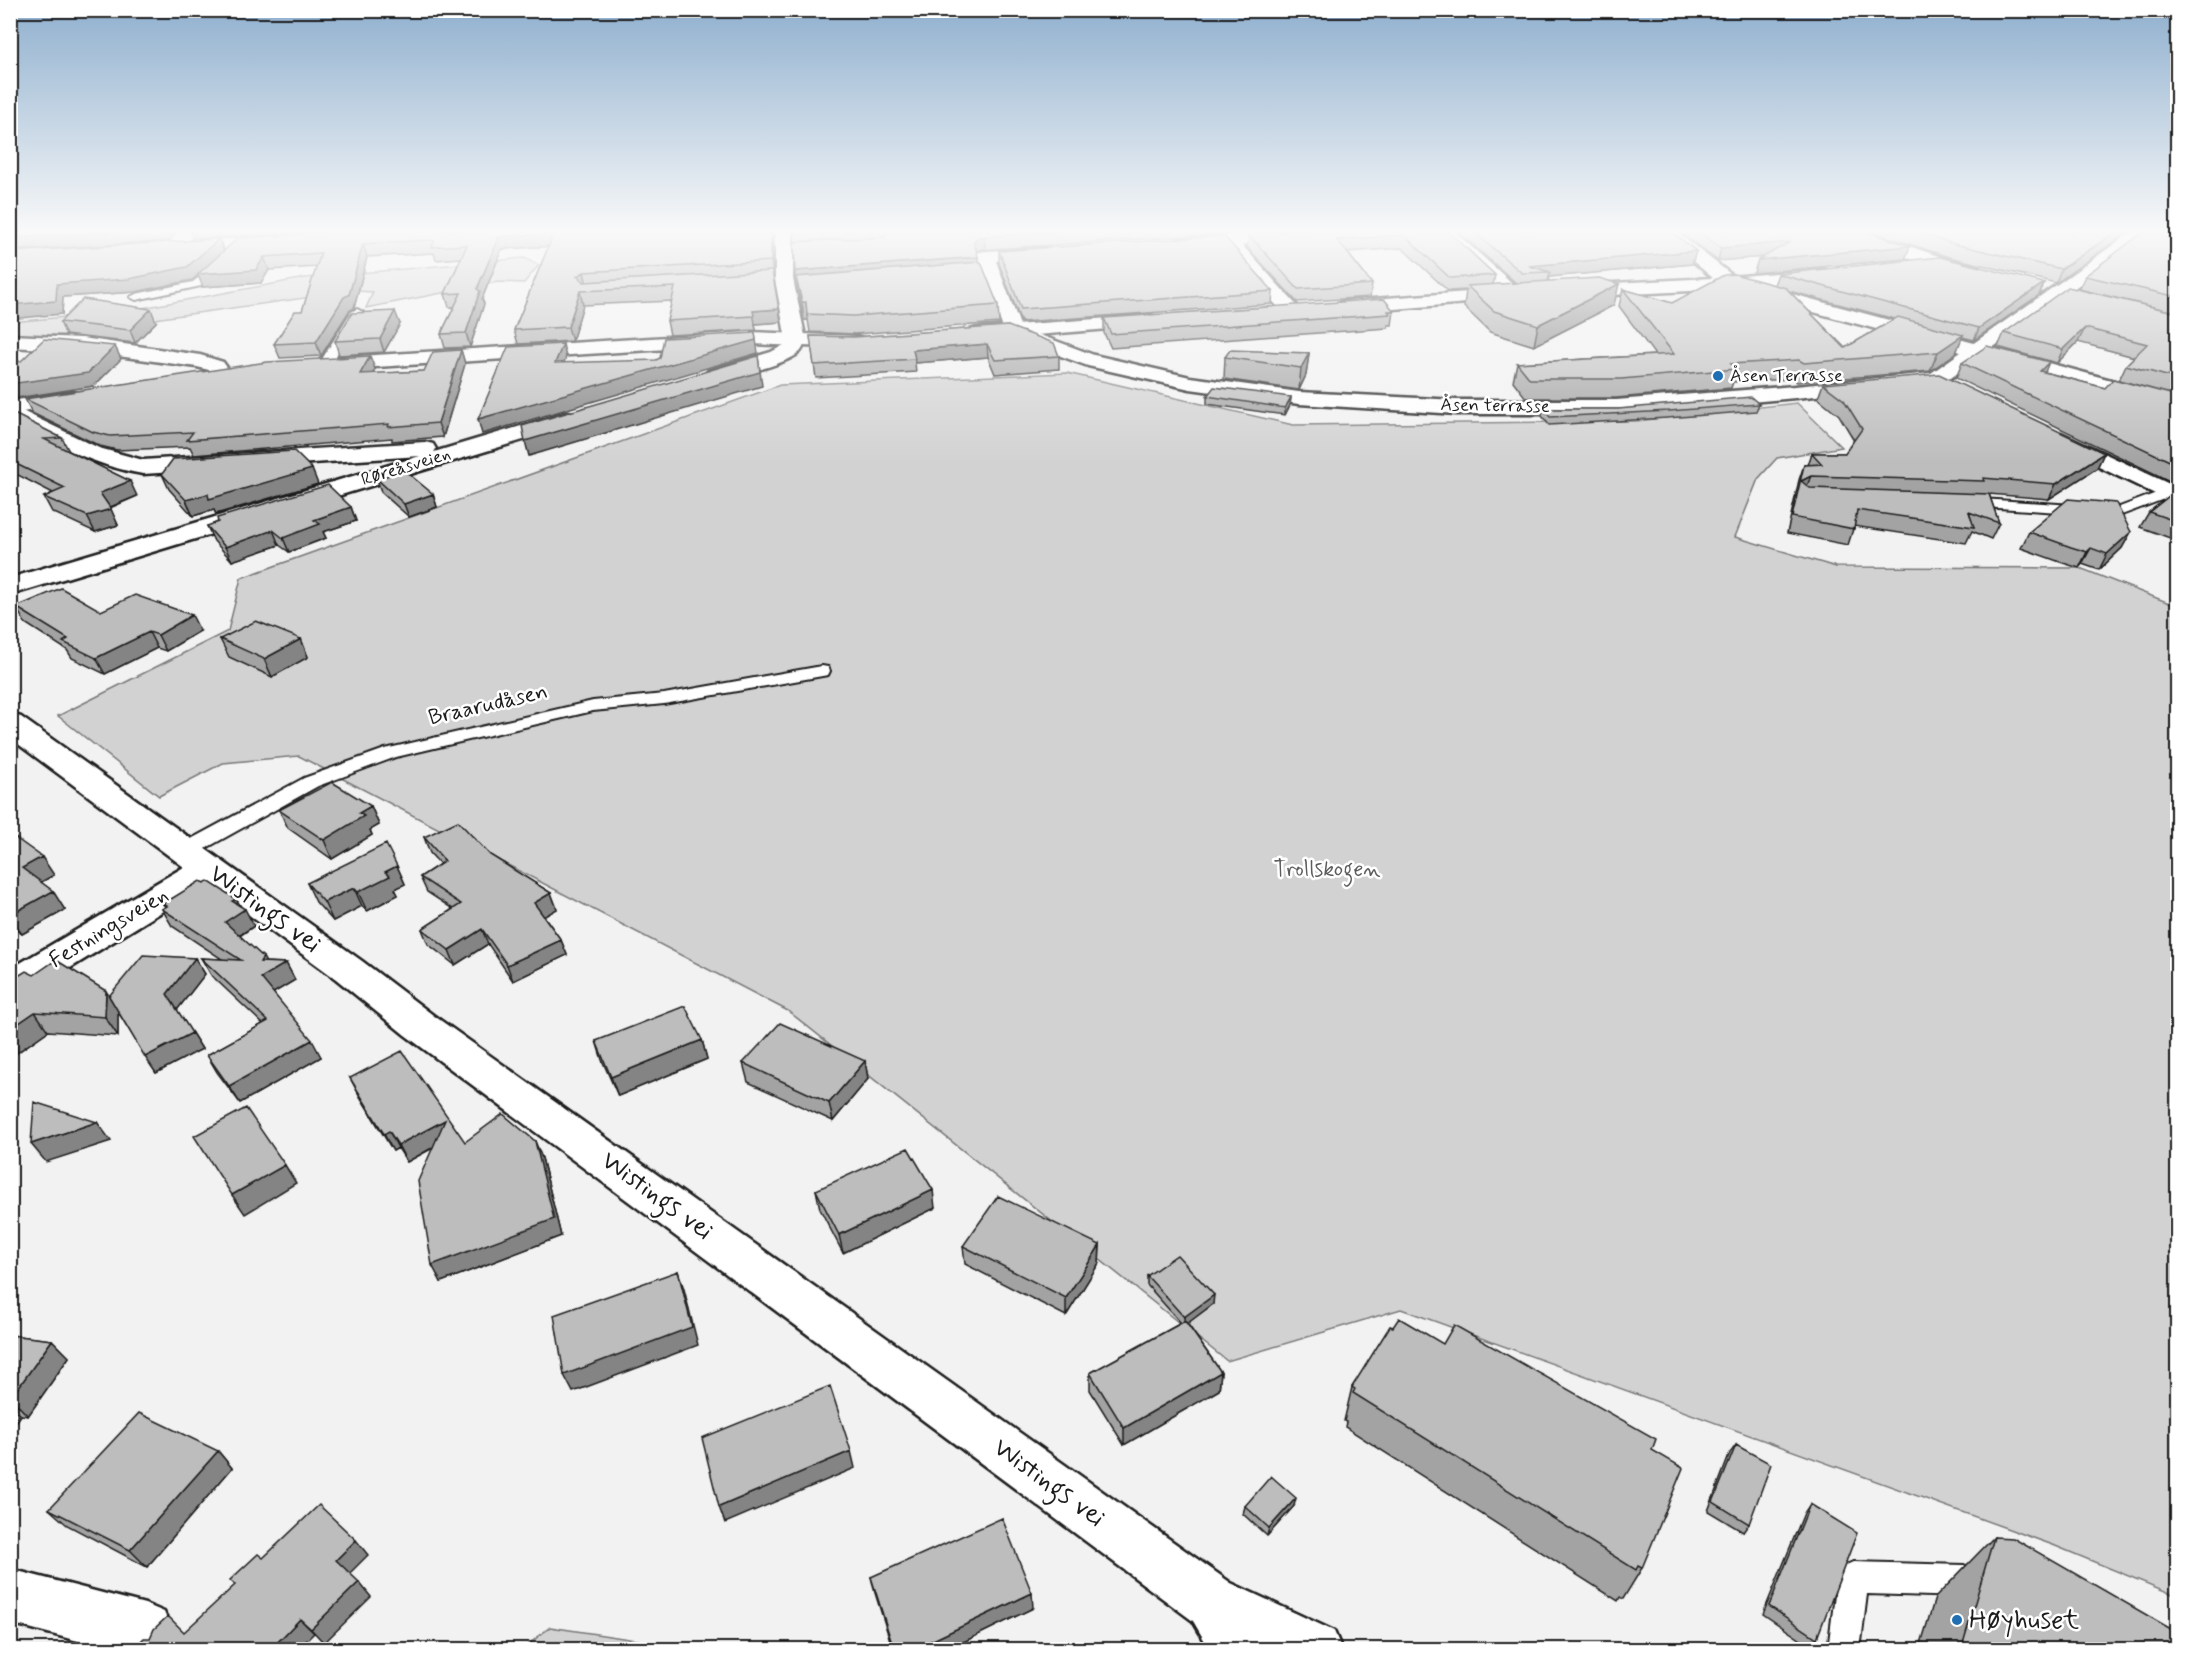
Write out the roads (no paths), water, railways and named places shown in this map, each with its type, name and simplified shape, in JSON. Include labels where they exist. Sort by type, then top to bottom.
[{"type":"street","points":[[692,382],[778,356],[793,348],[796,340],[790,308]]},
{"type":"street","points":[[1003,308],[1013,332]]},
{"type":"street","points":[[1268,312],[1314,308]]},
{"type":"street","points":[[1821,308],[2178,405]]},
{"type":"street","points":[[1958,389],[1937,379],[2035,308]]},
{"type":"street","points":[[957,336],[1164,320]]},
{"type":"street","name":"Åsen terrasse","points":[[1013,332],[1088,360],[1190,383],[1299,398],[1457,407],[1616,407],[1937,379]]},
{"type":"street","points":[[304,365],[749,338],[877,341]]},
{"type":"street","points":[[10,341],[48,341],[91,345],[200,361],[231,372],[188,379]]},
{"type":"street","points":[[10,409],[89,395]]},
{"type":"street","points":[[10,409],[106,460],[124,466],[143,467],[386,450],[466,448]]},
{"type":"street","name":"Røreåsveien","points":[[10,587],[466,448],[593,412]]},
{"type":"street","points":[[2042,431],[2172,495]]},
{"type":"street","name":"Wistings vei","points":[[10,723],[349,970],[419,1025],[1212,1602],[1315,1650]]},
{"type":"street","name":"Festningsveien","points":[[10,987],[197,859]]},
{"type":"street","points":[[10,1596],[145,1631]]},
{"type":"street","points":[[1212,1602],[1241,1650]]},
{"type":"lane","points":[[325,364],[357,312]]},
{"type":"lane","points":[[1952,502],[2120,512],[2172,495]]},
{"type":"lane","name":"Braarudåsen","points":[[197,859],[311,782],[391,753],[593,705],[686,696],[822,671]]},
{"type":"lane","points":[[1844,1650],[1853,1578],[1965,1581]]},
{"type":"place","name":"Åsen Terrasse","points":[[1718,376]]},
{"type":"place","name":"Høyhuset","points":[[1957,1620]]},
{"type":"park label","name":"Trollskogen","points":[[1327,870]]}]
